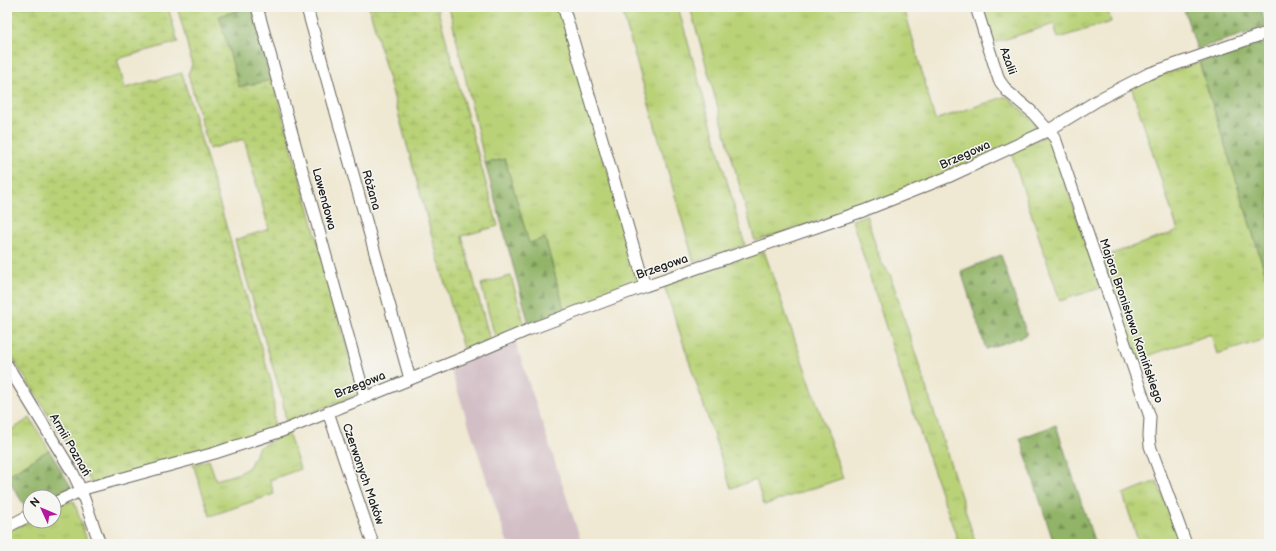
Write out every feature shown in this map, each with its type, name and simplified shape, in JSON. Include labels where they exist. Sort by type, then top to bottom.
[{"type":"street","name":"Lawendowa","points":[[257,7],[365,397]]},
{"type":"street","name":"Azalii","points":[[976,7],[1000,80],[1007,91],[1031,111],[1049,130]]},
{"type":"street","name":"Różana","points":[[307,8],[410,379]]},
{"type":"street","points":[[564,9],[645,286]]},
{"type":"street","name":"Brzegowa","points":[[62,499],[81,490],[214,453],[282,431],[528,330],[645,286],[863,211],[948,177],[1049,130],[1103,97],[1148,74],[1269,32]]},
{"type":"street","name":"Majora Bronisława Kamińskiego","points":[[1049,130],[1055,138],[1148,410],[1150,417],[1150,446],[1186,544]]},
{"type":"street","name":"Armii Poznań","points":[[7,365],[73,473],[81,490],[100,544]]},
{"type":"street","name":"Czerwonych Maków","points":[[328,412],[373,544]]},
{"type":"street","points":[[7,527],[22,519]]},
{"type":"shaded area","points":[[515,341],[582,544],[508,544],[450,368]]},
{"type":"green space","points":[[7,7],[168,7],[178,42],[117,59],[125,88],[182,73],[272,385],[274,427],[221,448],[92,484],[7,349]]},
{"type":"green space","points":[[177,7],[250,7],[219,16],[239,87],[273,80],[360,394],[286,422],[282,398],[235,240],[269,229],[244,139],[209,149],[188,74],[192,65]]},
{"type":"green space","points":[[253,7],[273,80],[239,87],[219,16]]},
{"type":"green space","points":[[369,7],[437,7],[498,226],[462,236],[490,340],[463,349]]},
{"type":"green space","points":[[449,7],[559,7],[641,285],[565,312],[545,238],[529,244],[505,159],[485,163]]},
{"type":"green space","points":[[621,7],[678,7],[745,245],[694,262]]},
{"type":"green space","points":[[690,7],[904,7],[935,120],[1007,96],[1037,125],[1040,130],[1007,146],[870,205],[755,241]]},
{"type":"green space","points":[[982,7],[1107,7],[1111,22],[1058,38],[1054,24],[993,43]]},
{"type":"green space","points":[[1183,7],[1260,7],[1266,27],[1197,49]]},
{"type":"green space","points":[[1269,37],[1269,285],[1199,62]]},
{"type":"green space","points":[[1199,62],[1269,285],[1269,338],[1217,354],[1211,334],[1136,360],[1102,257],[1178,231],[1131,86]]},
{"type":"green space","points":[[1046,136],[1051,139],[1100,288],[1060,301],[1011,152]]},
{"type":"green space","points":[[505,159],[529,243],[545,238],[565,312],[529,324],[485,163]]},
{"type":"green space","points":[[866,215],[881,262],[890,274],[976,544],[959,544],[910,403],[852,220]]},
{"type":"green space","points":[[764,251],[843,478],[764,505],[756,480],[731,488],[664,285]]},
{"type":"green space","points":[[1001,255],[1027,335],[986,349],[961,271]]},
{"type":"green space","points":[[511,276],[525,326],[495,337],[481,284]]},
{"type":"green space","points":[[30,418],[49,450],[7,476],[7,433]]},
{"type":"green space","points":[[1056,425],[1095,544],[1054,544],[1020,438]]},
{"type":"green space","points":[[288,432],[300,469],[270,480],[274,494],[210,516],[193,464],[209,460],[216,480],[240,473],[249,467],[259,447]]},
{"type":"green space","points":[[49,450],[72,488],[62,493],[62,489],[22,489],[22,502],[7,476]]},
{"type":"green space","points":[[1157,481],[1181,544],[1139,544],[1123,494]]},
{"type":"green space","points":[[74,501],[88,544],[7,544],[7,532],[22,525],[22,529],[62,529],[62,503]]}]
